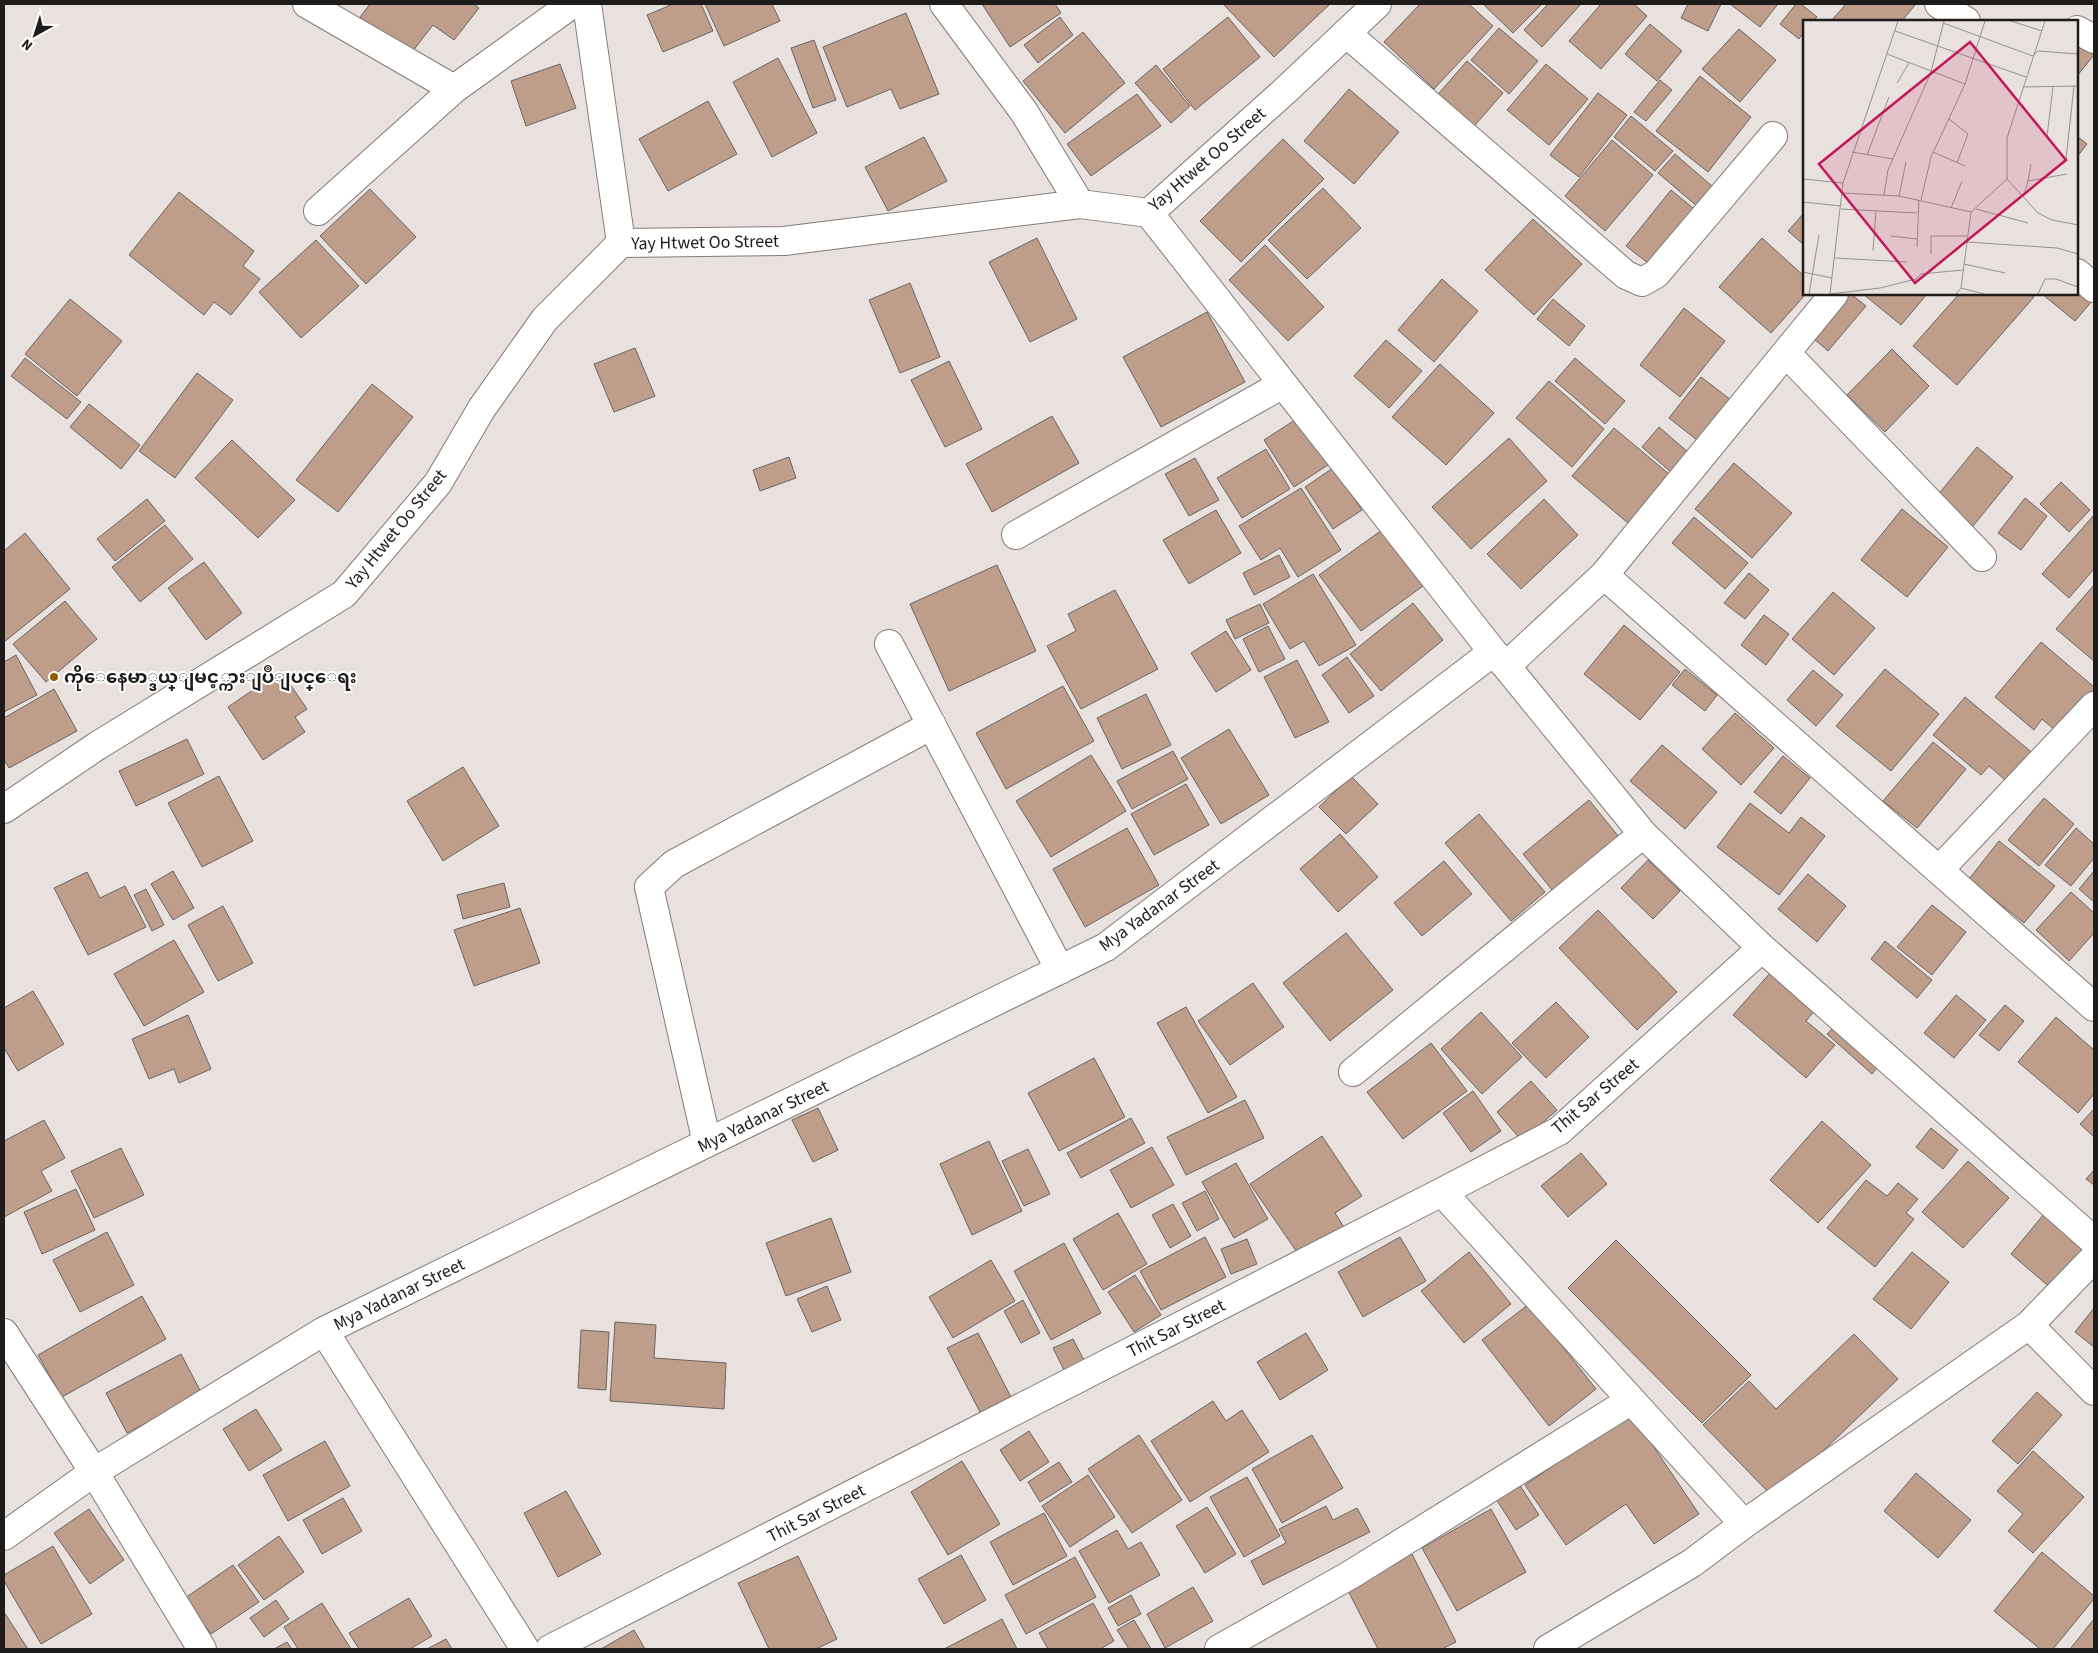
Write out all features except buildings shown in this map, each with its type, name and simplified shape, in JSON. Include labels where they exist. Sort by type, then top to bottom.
[{"type":"street","points":[[306,4],[454,89]]},
{"type":"street","points":[[318,211],[454,89],[572,4]]},
{"type":"street","points":[[587,4],[621,243]]},
{"type":"street","points":[[944,4],[1024,112],[1080,204]]},
{"type":"street","name":"Yay Htwet Oo Street","points":[[4,810],[97,746],[344,594],[438,483],[482,408],[545,319],[621,243],[784,241],[1080,204],[1148,213],[1287,89],[1377,4]]},
{"type":"street","points":[[1939,4],[1964,20]]},
{"type":"street","points":[[2078,31],[2094,39]]},
{"type":"street","points":[[1346,33],[1626,275],[1642,282],[1656,274],[1773,136]]},
{"type":"street","points":[[1148,213],[1499,659],[1643,834],[1762,948],[2094,1241]]},
{"type":"street","points":[[2078,274],[2094,288]]},
{"type":"street","name":"Mya Yadanar Street","points":[[4,1536],[94,1472],[324,1331],[1106,947],[1499,659],[1604,575],[1833,295]]},
{"type":"street","points":[[1786,353],[1982,557]]},
{"type":"street","points":[[1016,535],[1283,384]]},
{"type":"street","points":[[1604,575],[2094,1007]]},
{"type":"street","points":[[888,644],[1060,970]]},
{"type":"street","points":[[1939,870],[2094,706]]},
{"type":"street","points":[[707,1143],[650,887],[674,864],[932,725]]},
{"type":"street","points":[[1353,1072],[1643,834]]},
{"type":"street","name":"Thit Sar Street","points":[[550,1649],[1442,1192],[1559,1130],[1762,948]]},
{"type":"street","points":[[1442,1192],[1630,1401],[1744,1524]]},
{"type":"street","points":[[1548,1649],[1692,1563],[1744,1524],[2029,1325],[2094,1258]]},
{"type":"street","points":[[2029,1325],[2094,1392]]},
{"type":"street","points":[[324,1331],[525,1649]]},
{"type":"street","points":[[4,1333],[94,1472],[202,1649]]},
{"type":"street","points":[[1219,1649],[1350,1575],[1630,1401]]},
{"type":"place","name":"ကိုေနေမာ္ဒယ္ျမင့္ကားျပဳျပင္ေရး","points":[[54,677]]}]
